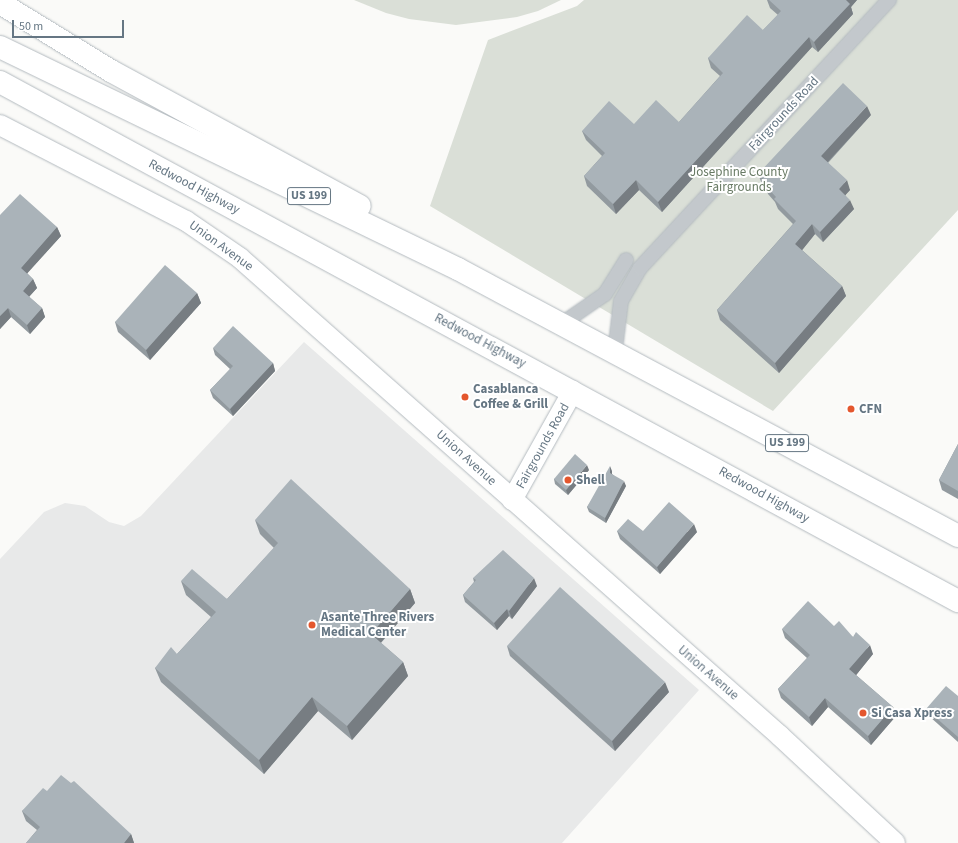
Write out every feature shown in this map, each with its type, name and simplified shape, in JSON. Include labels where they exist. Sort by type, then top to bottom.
[{"type":"highway","points":[[0,3],[111,71],[396,226],[458,269]]},
{"type":"highway","name":"US 199","points":[[0,47],[458,269],[564,323],[958,536]]},
{"type":"highway","name":"Redwood Highway","points":[[0,82],[573,391],[958,601]]},
{"type":"street","name":"Fairgrounds Road","points":[[615,351],[621,302],[640,268],[889,0]]},
{"type":"street","name":"Union Avenue","points":[[0,125],[186,221],[240,258],[780,736],[895,843]]},
{"type":"street","points":[[564,323],[605,294],[626,260]]},
{"type":"street","name":"Fairgrounds Road","points":[[512,500],[573,391]]},
{"type":"shaded area","name":"Asante Three Rivers Medical Center","points":[[304,342],[699,690],[562,843],[0,843],[0,559],[44,512],[65,503],[85,506],[109,522],[124,526],[141,516]]},
{"type":"green space","points":[[354,0],[561,0],[538,11],[517,17],[456,25],[409,19],[386,13]]},
{"type":"green space","name":"Josephine County Fairgrounds","points":[[584,0],[958,0],[958,210],[773,411],[430,206],[488,40],[577,6]]},
{"type":"building","points":[[769,0],[846,0],[850,4],[814,42],[809,37],[658,202],[636,180],[613,204],[584,176],[605,153],[582,131],[609,101],[634,124],[656,100],[679,122],[723,73],[708,58],[747,15],[763,30],[781,11]]},
{"type":"building","points":[[843,83],[867,106],[821,156],[847,180],[839,189],[850,200],[820,232],[812,224],[795,244],[842,286],[775,363],[717,310],[796,221],[774,199],[776,197],[765,185],[767,182],[758,174]]},
{"type":"building","points":[[20,194],[57,227],[21,268],[33,279],[23,291],[42,308],[27,325],[8,308],[0,316],[0,215]]},
{"type":"building","points":[[165,265],[197,293],[146,350],[115,322]]},
{"type":"building","points":[[233,326],[273,363],[230,409],[210,390],[233,366],[213,348]]},
{"type":"building","points":[[958,444],[958,491],[939,480]]},
{"type":"building","points":[[575,454],[587,465],[566,490],[554,479]]},
{"type":"building","points":[[610,466],[610,473],[624,481],[605,518],[587,507]]},
{"type":"building","points":[[291,479],[410,589],[371,634],[403,662],[347,726],[312,697],[259,760],[155,668],[171,647],[177,654],[216,612],[181,581],[192,569],[227,599],[278,543],[255,520]]},
{"type":"building","points":[[669,502],[694,524],[657,567],[617,531],[628,519],[643,531]]},
{"type":"building","points":[[503,550],[534,578],[509,611],[507,609],[494,623],[463,595],[476,580],[473,578]]},
{"type":"building","points":[[560,587],[665,682],[612,741],[507,646]]},
{"type":"building","points":[[808,601],[834,626],[839,621],[853,637],[856,632],[870,645],[849,669],[893,707],[868,736],[825,698],[809,717],[778,689],[810,655],[782,629]]},
{"type":"building","points":[[946,686],[958,696],[958,737],[926,709]]},
{"type":"building","points":[[61,775],[71,783],[74,781],[131,834],[124,843],[26,843],[40,827],[22,811],[43,788],[47,791]]},
{"type":"place","name":"Casablanca Coffee & Grill","points":[[465,397]]},
{"type":"place","name":"CFN","points":[[851,409]]},
{"type":"place","name":"Shell","points":[[568,480]]},
{"type":"place","name":"Asante Three Rivers Medical Center","points":[[312,625]]},
{"type":"place","name":"Si Casa Xpress","points":[[863,713]]}]
